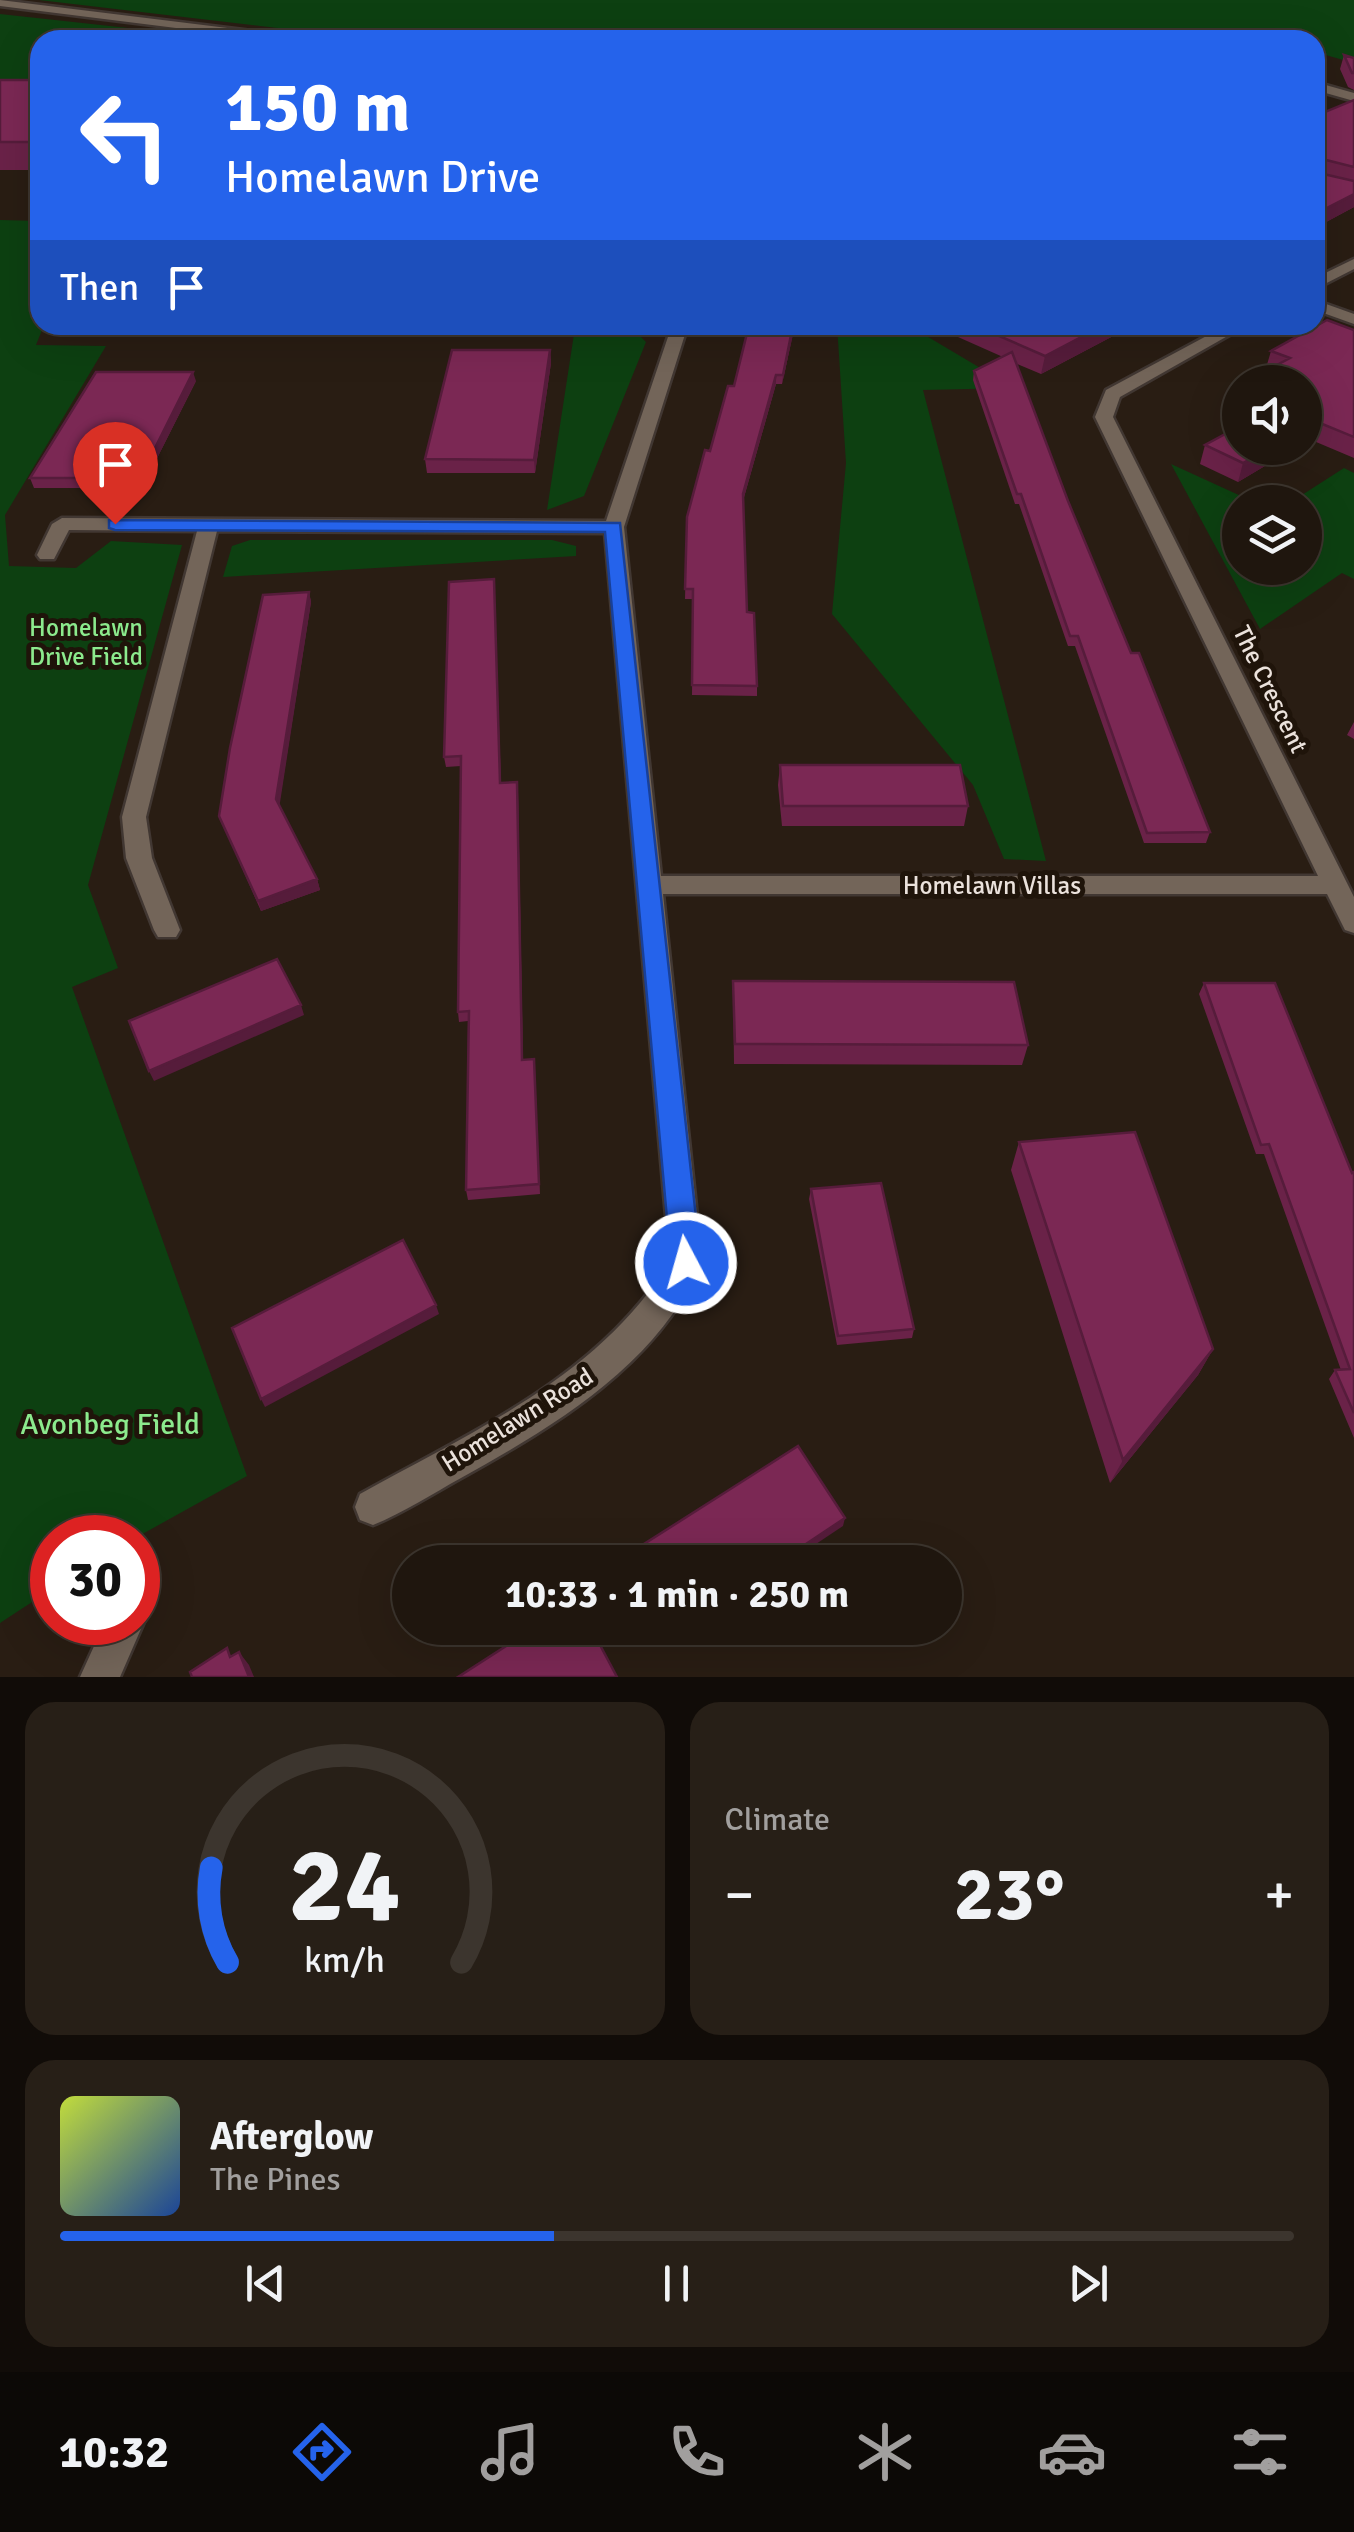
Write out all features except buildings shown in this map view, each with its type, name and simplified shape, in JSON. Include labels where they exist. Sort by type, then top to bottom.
[{"type":"street","points":[[0,3],[219,30]]},
{"type":"street","points":[[1325,89],[1354,97]]},
{"type":"street","points":[[1325,279],[1354,263]]},
{"type":"street","points":[[1325,309],[1354,319]]},
{"type":"street","name":"Homelawn Road","points":[[373,1507],[571,1391],[642,1334],[672,1293],[686,1263],[614,527],[677,335]]},
{"type":"street","name":"The Crescent","points":[[1220,335],[1112,394],[1104,416],[1354,923]]},
{"type":"street","points":[[47,554],[62,524],[614,527]]},
{"type":"street","points":[[167,930],[139,858],[134,817],[208,526]]},
{"type":"street","name":"Homelawn Villas","points":[[649,885],[1334,885]]},
{"type":"street","points":[[100,1677],[115,1645]]},
{"type":"green space","points":[[39,0],[1354,0],[1354,63],[1325,55],[1325,30],[296,30]]},
{"type":"green space","points":[[0,14],[146,30],[30,30],[30,101],[0,101]]},
{"type":"green space","name":"Avonbeg Field","points":[[0,220],[30,221],[30,335],[40,335],[36,345],[106,346],[5,515],[9,566],[76,568],[111,541],[182,545],[88,885],[118,968],[72,987],[247,1476],[160,1524],[160,1515],[30,1515],[30,1603],[0,1623]]},
{"type":"green space","points":[[574,335],[640,336],[646,342],[584,496],[547,510]]},
{"type":"green space","points":[[838,335],[925,335],[1014,388],[923,390],[1046,861],[1004,859],[973,785],[832,614],[846,463]]},
{"type":"green space","points":[[1171,464],[1222,487],[1222,559]]},
{"type":"green space","points":[[1344,468],[1354,473],[1354,579],[1342,573],[1260,629],[1236,585],[1322,585],[1322,485],[1318,485]]},
{"type":"green space","points":[[250,540],[552,540],[576,546],[576,556],[223,577],[232,546]]},
{"type":"route","points":[[115,524],[614,527],[686,1263]]},
{"type":"park label","name":"Homelawn Drive Field","points":[[86,642]]}]
